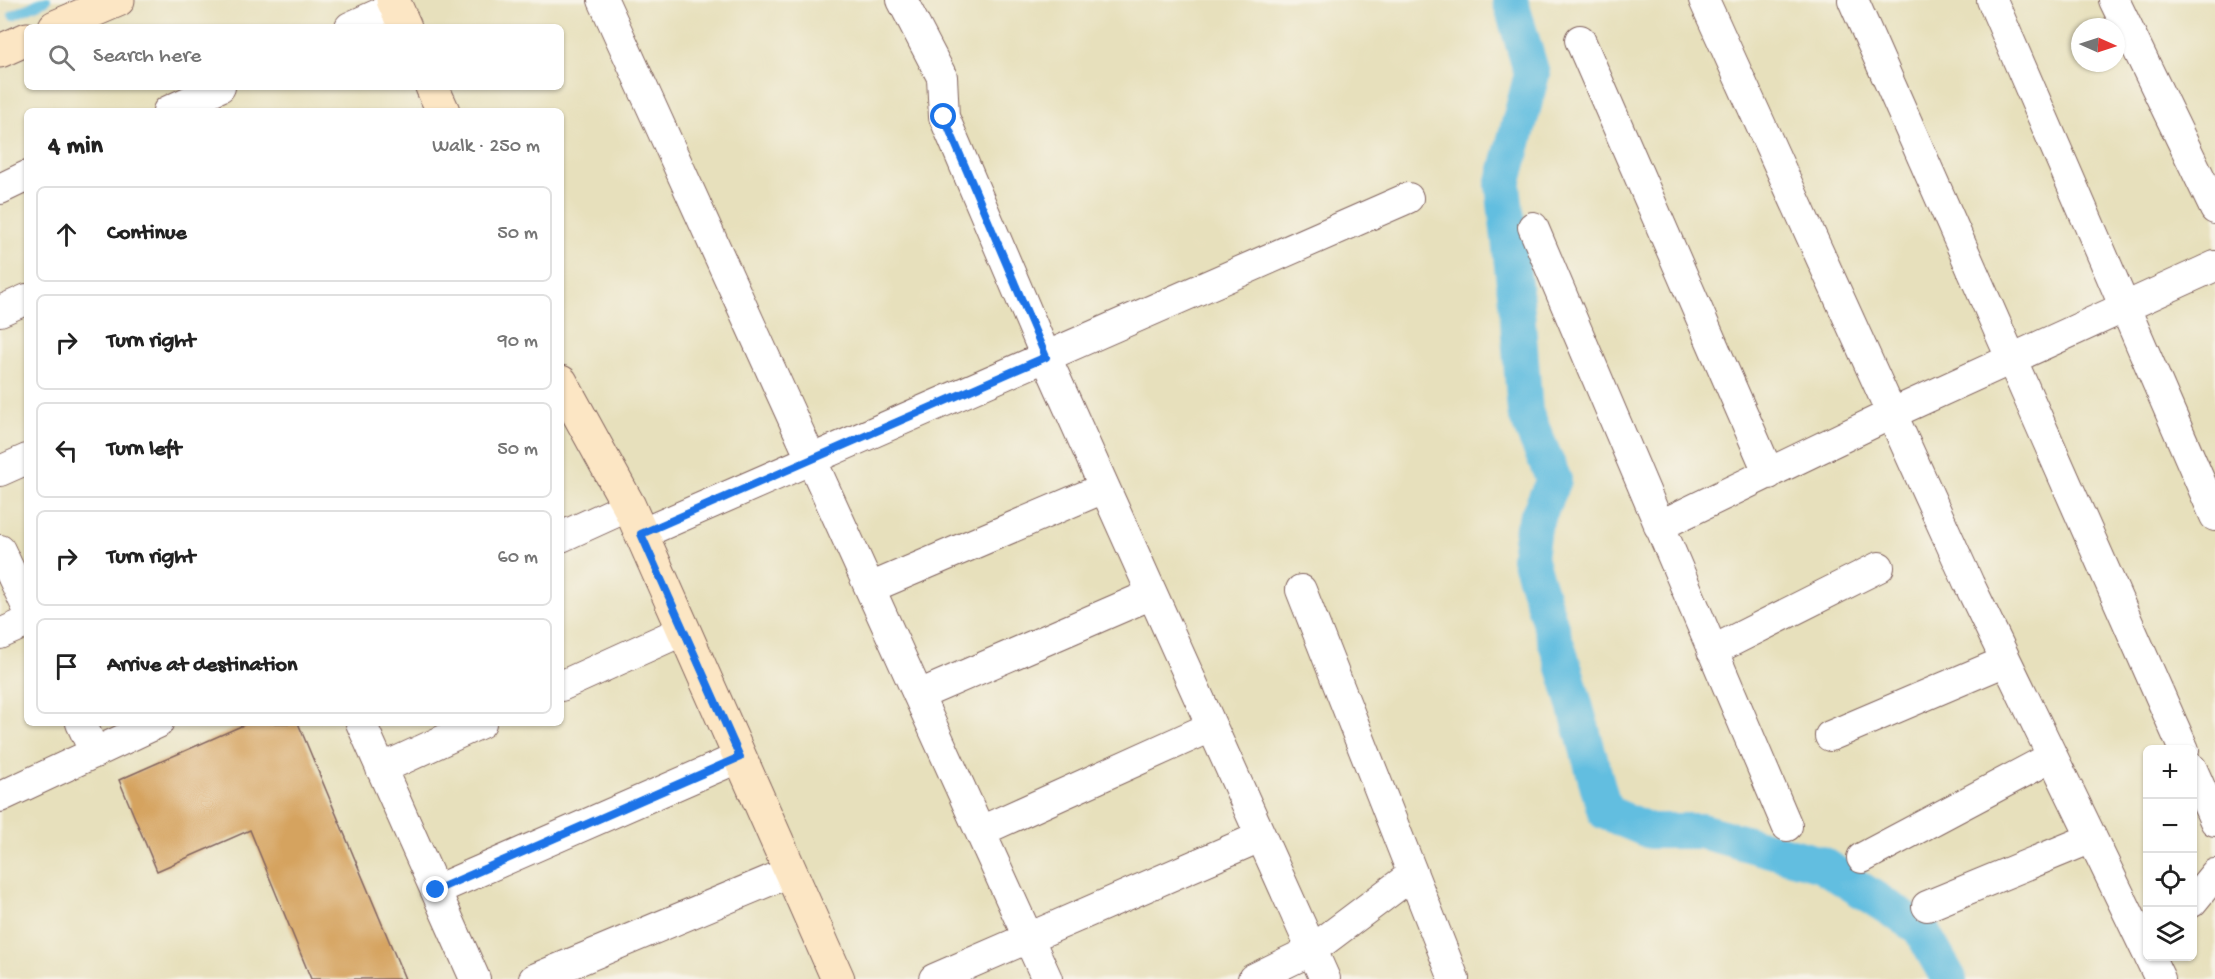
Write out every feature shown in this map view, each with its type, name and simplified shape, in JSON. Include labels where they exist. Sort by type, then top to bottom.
[{"type":"street","points":[[62,24],[118,0]]},
{"type":"street","points":[[603,0],[1047,979]]},
{"type":"street","points":[[902,0],[942,77],[944,117],[1046,357],[1325,979]]},
{"type":"street","points":[[1704,0],[1891,414],[2006,661],[2143,938]]},
{"type":"street","points":[[1853,0],[2013,358],[2182,745]]},
{"type":"street","points":[[1992,0],[2215,516]]},
{"type":"street","points":[[2114,0],[2215,209]]},
{"type":"street","points":[[359,24],[398,11]]},
{"type":"street","points":[[1580,39],[1769,474]]},
{"type":"street","points":[[0,51],[24,40]]},
{"type":"street","points":[[174,108],[214,90]]},
{"type":"street","points":[[433,90],[442,108]]},
{"type":"street","points":[[0,189],[24,177]]},
{"type":"street","points":[[564,536],[635,520],[812,460],[1408,198]]},
{"type":"street","points":[[1533,227],[1787,826]]},
{"type":"street","points":[[1659,526],[1891,414],[2215,266]]},
{"type":"street","points":[[0,311],[24,300]]},
{"type":"street","points":[[564,388],[635,520],[838,979]]},
{"type":"street","points":[[0,471],[24,460]]},
{"type":"street","points":[[870,588],[1104,488]]},
{"type":"street","points":[[0,550],[24,601]]},
{"type":"street","points":[[1712,651],[1879,567]]},
{"type":"street","points":[[1301,590],[1454,979]]},
{"type":"street","points":[[919,695],[1152,594]]},
{"type":"street","points":[[0,634],[24,623]]},
{"type":"street","points":[[564,685],[684,630]]},
{"type":"street","points":[[1830,736],[2006,661]]},
{"type":"street","points":[[82,726],[95,753]]},
{"type":"street","points":[[0,797],[152,726]]},
{"type":"street","points":[[362,726],[475,979]]},
{"type":"street","points":[[381,769],[474,726]]},
{"type":"street","points":[[981,831],[1211,727]]},
{"type":"street","points":[[436,890],[740,757]]},
{"type":"street","points":[[1862,858],[2052,757]]},
{"type":"street","points":[[2197,778],[2215,821]]},
{"type":"street","points":[[934,979],[1260,837]]},
{"type":"street","points":[[1927,906],[2092,838]]},
{"type":"street","points":[[534,979],[790,872]]},
{"type":"street","points":[[1253,979],[1312,950],[1413,874]]},
{"type":"street","points":[[2197,897],[2215,874]]},
{"type":"street","points":[[2153,961],[2160,979]]},
{"type":"building","points":[[241,726],[299,726],[405,979],[311,979],[250,830],[157,871],[119,780]]},
{"type":"waterway","points":[[13,15],[46,0]]},
{"type":"waterway","points":[[1510,0],[1532,74],[1503,185],[1517,310],[1525,412],[1554,480],[1533,527],[1529,558],[1568,680],[1605,812],[1650,831],[1701,831],[1821,864],[1920,928],[1949,979]]},
{"type":"route","points":[[436,890],[740,757],[641,534],[1046,357],[944,117]]}]
